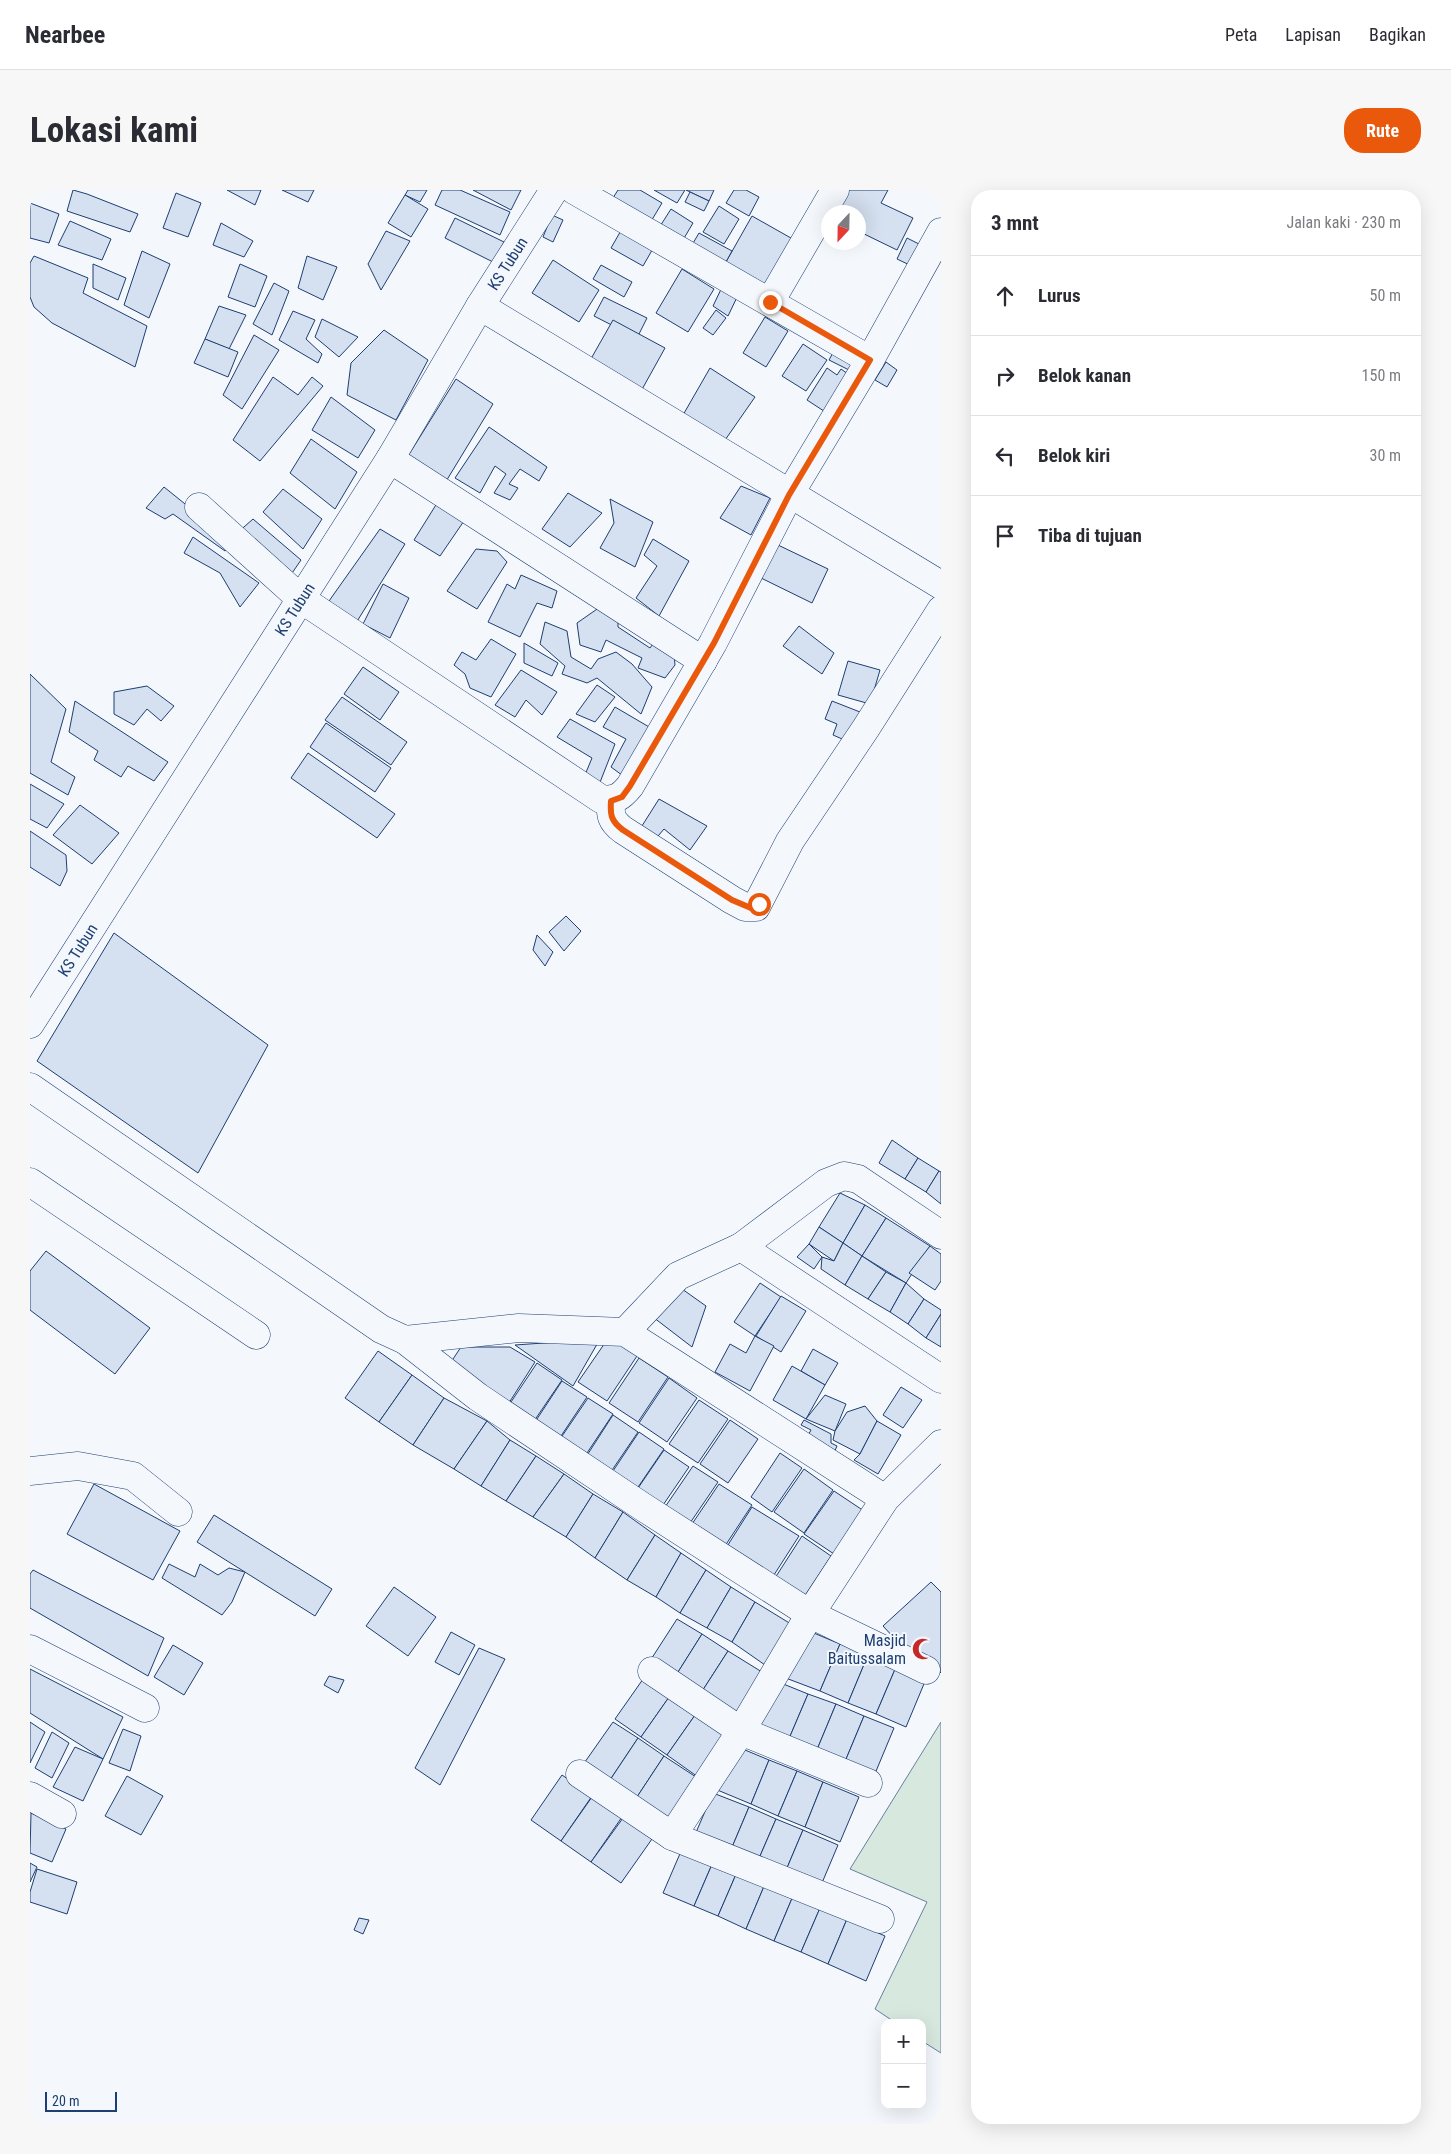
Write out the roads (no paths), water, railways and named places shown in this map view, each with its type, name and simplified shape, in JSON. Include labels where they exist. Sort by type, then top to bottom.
[{"type":"street","name":"KS Tubun","points":[[30,1024],[390,459],[480,306],[554,190]]},
{"type":"street","points":[[574,190],[870,360]]},
{"type":"street","points":[[770,302],[835,190]]},
{"type":"street","points":[[199,508],[301,600],[601,799],[611,801],[622,797],[703,661],[789,495],[870,360],[941,232]]},
{"type":"street","points":[[480,306],[789,495],[941,585]]},
{"type":"street","points":[[390,459],[703,661]]},
{"type":"street","points":[[611,801],[610,815],[614,823],[623,830],[732,900],[745,907],[756,907],[790,840],[866,728],[941,610]]},
{"type":"street","points":[[30,1087],[381,1329],[404,1340],[486,1402],[643,1507],[810,1614],[926,1670]]},
{"type":"street","points":[[625,1332],[678,1276],[740,1247],[826,1183],[844,1176],[858,1179],[941,1235]]},
{"type":"street","points":[[30,1182],[256,1335]]},
{"type":"street","points":[[740,1247],[941,1379]]},
{"type":"street","points":[[404,1340],[519,1328],[625,1332],[885,1499]]},
{"type":"street","points":[[672,1836],[741,1732],[810,1614],[885,1499],[941,1444]]},
{"type":"street","points":[[30,1471],[78,1466],[132,1476],[178,1512]]},
{"type":"street","points":[[30,1649],[145,1708]]},
{"type":"street","points":[[652,1671],[741,1732],[868,1783]]},
{"type":"street","points":[[580,1774],[672,1836],[880,1919]]},
{"type":"street","points":[[30,1796],[62,1814]]},
{"type":"place","name":"Masjid Baitussalam","points":[[923,1649]]}]
